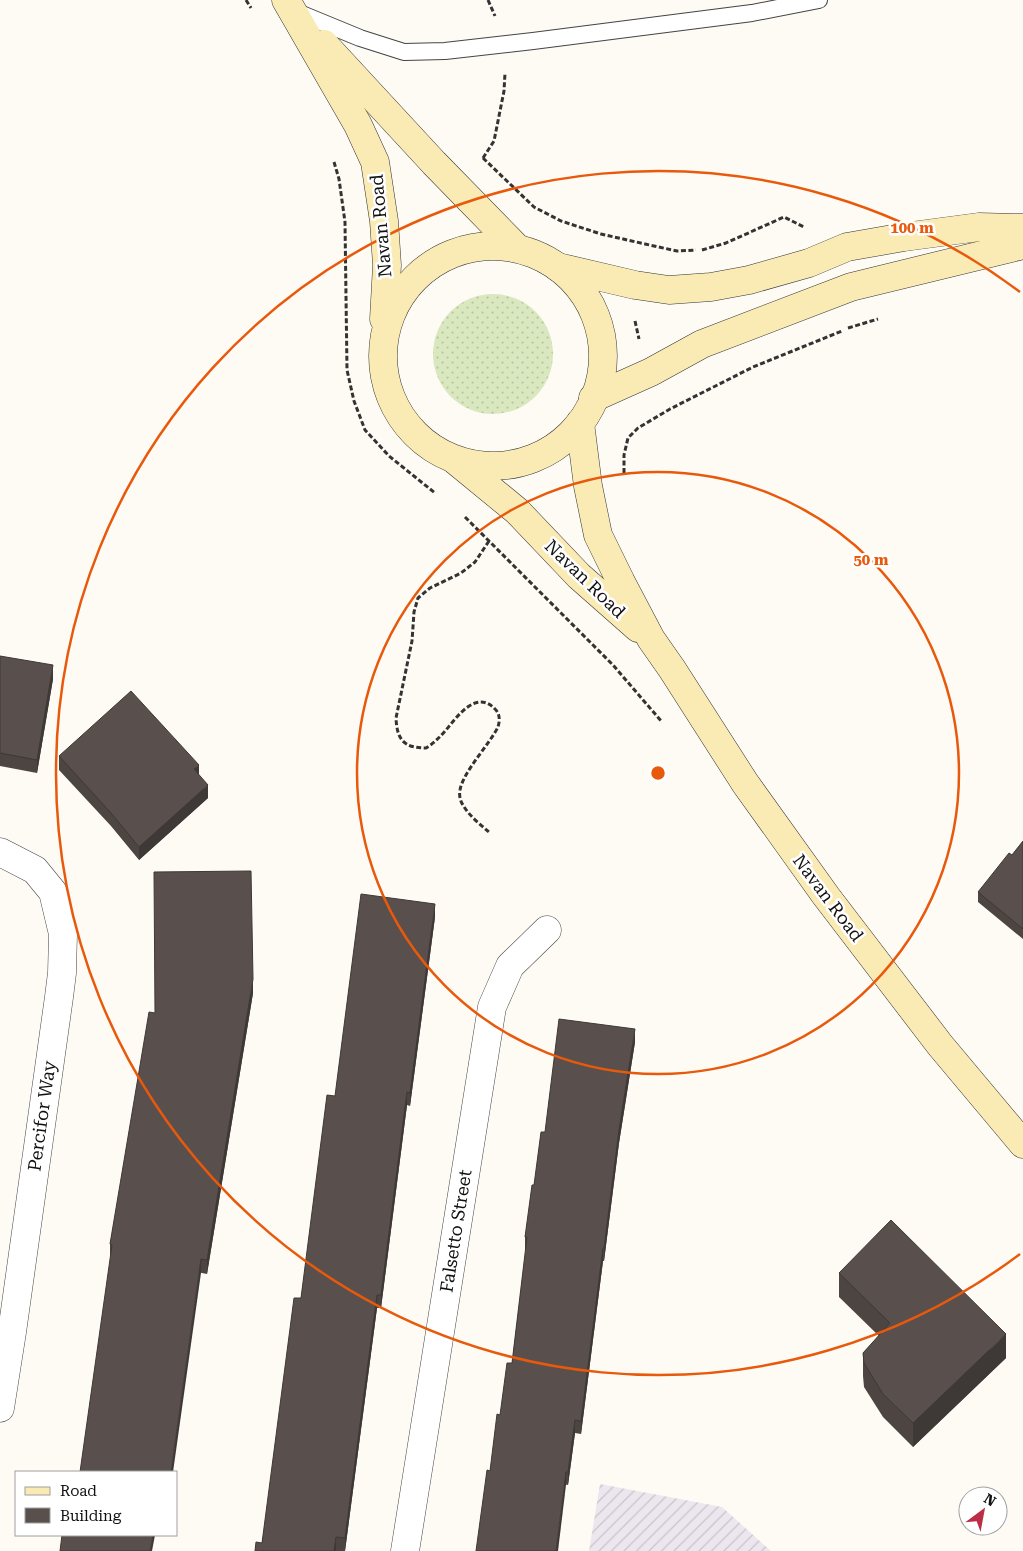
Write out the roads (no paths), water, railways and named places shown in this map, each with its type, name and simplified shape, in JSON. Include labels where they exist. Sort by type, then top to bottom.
[{"type":"main road","points":[[289,5],[434,163],[517,248]]},
{"type":"main road","name":"Navan Road","points":[[289,5],[358,125],[375,162],[384,221],[387,265],[383,343]]},
{"type":"main road","points":[[558,267],[635,285],[669,290],[711,287],[749,280],[809,262],[847,247],[979,227],[1023,228]]},
{"type":"main road","points":[[594,398],[651,372],[702,344],[851,287],[1023,245]]},
{"type":"main road","points":[[486,246],[517,248],[539,256],[558,267],[583,292],[598,323],[603,358],[597,392],[580,423],[560,443],[536,457],[508,464],[480,465],[453,458],[428,445],[407,424],[392,400],[384,372],[383,343],[390,314],[406,287],[429,266],[456,251],[486,246]]},
{"type":"main road","name":"Navan Road","points":[[580,423],[588,486],[598,535],[620,582],[651,639],[745,783],[826,896],[940,1045],[1023,1144]]},
{"type":"main road","name":"Navan Road","points":[[453,458],[517,511],[579,576],[651,639]]},
{"type":"street","name":"Percifor Way","points":[[0,852],[36,870],[53,892],[63,934],[59,997],[6,1331],[0,1408]]},
{"type":"street","name":"Falsetto Street","points":[[405,1551],[492,1007],[510,966],[547,930]]},
{"type":"lane","points":[[289,5],[360,38],[404,52],[445,51],[752,13],[820,0]]}]
